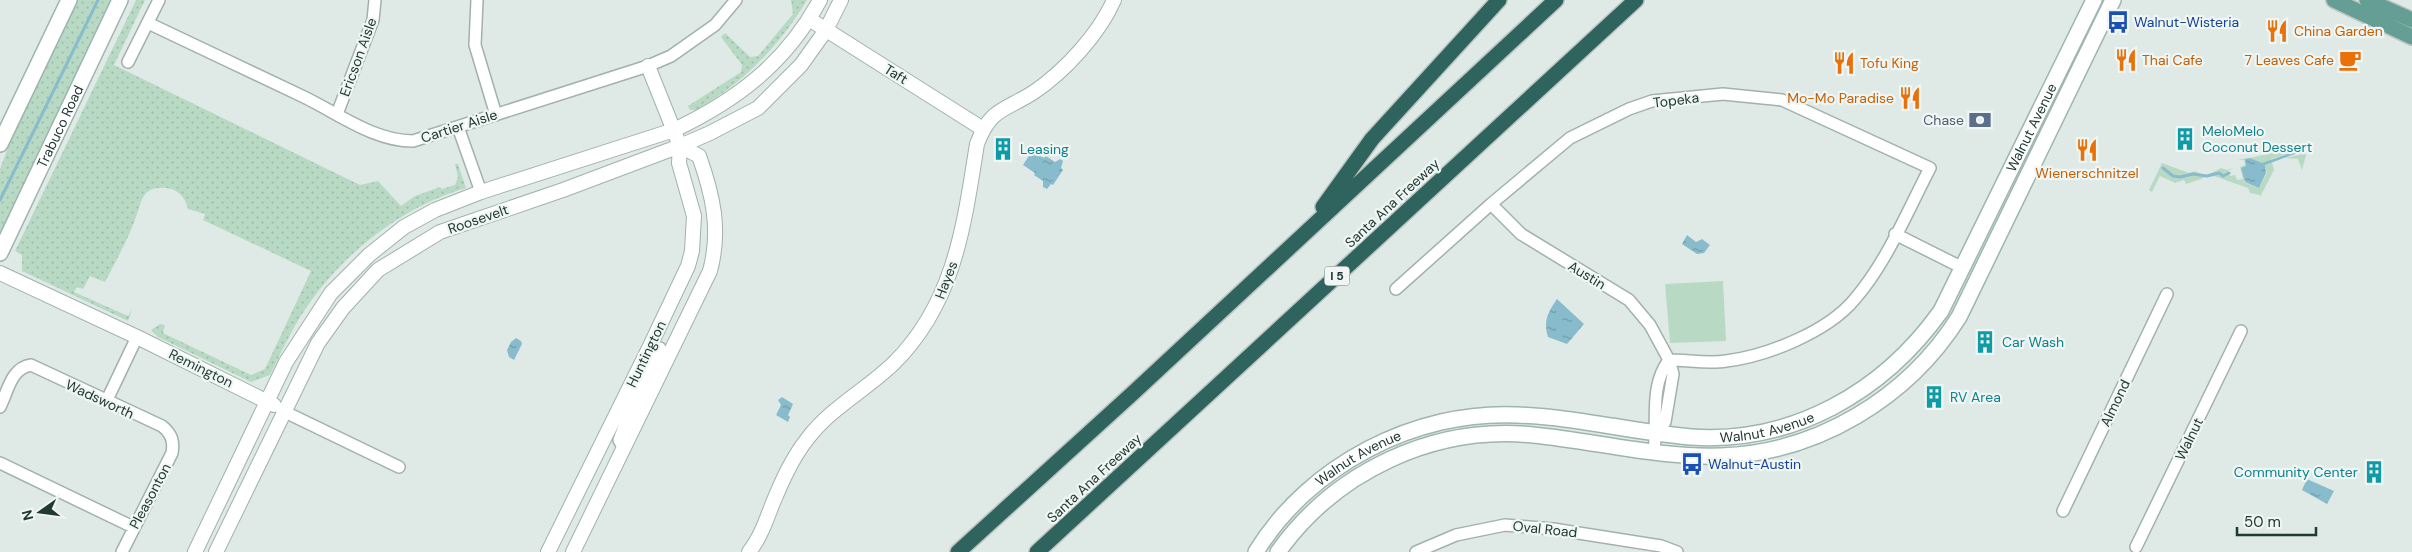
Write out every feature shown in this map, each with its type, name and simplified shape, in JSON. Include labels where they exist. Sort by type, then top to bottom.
[{"type":"highway","points":[[1303,235],[1372,139],[1499,0]]},
{"type":"highway","points":[[958,552],[1140,387],[1556,0]]},
{"type":"highway","name":"Santa Ana Freeway","points":[[1037,552],[1636,0]]},
{"type":"main road","points":[[0,144],[69,0]]},
{"type":"main road","name":"Trabuco Road","points":[[0,253],[120,0]]},
{"type":"main road","name":"Walnut Avenue","points":[[1256,552],[1287,511],[1318,482],[1344,464],[1406,432],[1474,416],[1538,416],[1702,437],[1751,434],[1791,425],[1838,405],[1875,381],[1911,350],[1941,311],[2094,0]]},
{"type":"main road","name":"Walnut Avenue","points":[[1278,552],[1315,509],[1361,475],[1416,448],[1474,435],[1532,435],[1654,451],[1722,456],[1765,451],[1796,442],[1826,432],[1866,411],[1890,394],[1917,369],[1953,326],[1975,287],[2113,0]]},
{"type":"main road","points":[[2367,0],[2412,20]]},
{"type":"main road","points":[[2392,0],[2412,10]]},
{"type":"main road","points":[[2341,1],[2412,37]]},
{"type":"main road","points":[[1474,416],[1474,435]]},
{"type":"street","points":[[128,62],[159,0]]},
{"type":"street","name":"Ericson Aisle","points":[[338,114],[373,20],[375,0]]},
{"type":"street","points":[[477,0],[475,45],[496,114]]},
{"type":"street","name":"Cartier Aisle","points":[[148,23],[366,129],[396,141],[413,141],[648,66],[670,56],[716,25],[736,0]]},
{"type":"street","name":"Roosevelt","points":[[195,552],[286,362],[331,293],[369,255],[404,227],[435,210],[481,192],[674,130],[722,105],[756,80],[796,37],[820,0]]},
{"type":"street","name":"Roosevelt","points":[[216,552],[283,411],[318,343],[343,308],[378,270],[440,232],[563,190],[680,146],[710,134],[758,108],[801,66],[826,30],[841,0]]},
{"type":"street","name":"Hayes","points":[[749,552],[761,531],[786,471],[809,436],[841,405],[872,383],[893,364],[926,326],[944,292],[955,260],[977,144],[983,129],[1002,108],[1035,91],[1079,52],[1094,34],[1114,0]]},
{"type":"street","name":"Taft","points":[[809,19],[983,129]]},
{"type":"street","name":"Huntington","points":[[571,552],[624,449],[661,349],[693,246],[694,216],[679,163],[680,146],[648,66]]},
{"type":"street","name":"Topeka","points":[[1396,289],[1490,204],[1570,138],[1612,117],[1652,101],[1723,94],[1782,100],[1930,168],[1876,269],[1853,301],[1806,336],[1752,356],[1724,362],[1669,360]]},
{"type":"street","points":[[458,127],[481,192]]},
{"type":"street","name":"Huntington","points":[[550,548],[661,349],[710,271],[716,236],[714,200],[699,156],[680,146]]},
{"type":"street","name":"Austin","points":[[1490,204],[1520,234],[1629,300],[1650,325],[1669,360]]},
{"type":"street","points":[[1895,234],[1963,268]]},
{"type":"street","name":"Remington","points":[[0,273],[267,400],[283,411],[399,467]]},
{"type":"street","name":"Almond","points":[[2063,511],[2167,294]]},
{"type":"street","name":"Walnut","points":[[2136,547],[2241,331]]},
{"type":"street","points":[[106,402],[137,337]]},
{"type":"street","points":[[1654,451],[1656,432],[1653,418],[1661,370],[1669,360]]},
{"type":"street","name":"Wadsworth","points":[[0,407],[14,374],[24,366],[31,365],[106,402],[162,426],[172,439]]},
{"type":"street","name":"Pleasonton","points":[[122,552],[134,527],[149,503],[172,453],[172,439]]},
{"type":"street","points":[[0,463],[134,527]]},
{"type":"street","name":"Oval Road","points":[[1416,552],[1456,535],[1505,525],[1596,535],[1661,546],[1677,552]]},
{"type":"street","points":[[550,548],[571,552]]},
{"type":"green space","points":[[78,0],[116,0],[0,234],[0,169],[12,137]]},
{"type":"green space","points":[[136,0],[145,0],[114,65],[360,185],[378,181],[401,206],[415,196],[440,187],[442,189],[455,185],[458,177],[455,164],[458,164],[466,188],[418,207],[374,236],[354,252],[319,290],[304,311],[290,334],[270,375],[251,382],[158,337],[151,330],[160,324],[165,325],[163,333],[251,375],[265,369],[311,271],[203,220],[205,214],[188,209],[186,202],[175,190],[160,188],[151,190],[145,195],[127,238],[105,282],[90,276],[83,289],[77,287],[74,292],[128,316],[132,309],[128,321],[22,271],[22,255],[15,251]]},
{"type":"green space","points":[[791,0],[807,0],[772,48],[729,88],[696,110],[690,110],[688,106],[741,72],[742,65],[721,37],[725,33],[750,57],[758,56],[793,14]]},
{"type":"green space","points":[[2303,146],[2306,155],[2302,170],[2298,159],[2285,158],[2303,154],[2301,149],[2271,159],[2274,170],[2260,197],[2260,195],[2250,193],[2248,188],[2214,176],[2207,177],[2207,175],[2221,168],[2227,170],[2233,168],[2228,171],[2230,176],[2235,175],[2237,180],[2243,179],[2240,167],[2245,165],[2244,160],[2238,160],[2250,157],[2245,159],[2246,166],[2241,168],[2244,182],[2259,188],[2267,173],[2265,165],[2250,158]]},
{"type":"green space","points":[[2162,163],[2189,173],[2195,171],[2203,175],[2204,178],[2186,184],[2184,180],[2175,183],[2160,176],[2152,192],[2149,190]]},
{"type":"green space","points":[[1723,281],[1726,341],[1670,343],[1665,284]]},
{"type":"water","points":[[2301,149],[2302,154],[2295,154],[2265,165],[2266,173],[2259,188],[2245,182],[2241,168],[2246,166],[2245,159],[2250,158],[2262,163]]},
{"type":"water","points":[[1032,151],[1044,158],[1046,156],[1055,162],[1060,159],[1063,161],[1061,168],[1063,170],[1053,185],[1051,184],[1047,189],[1043,187],[1043,181],[1034,175],[1035,173],[1023,165]]},
{"type":"water","points":[[1687,235],[1696,242],[1702,239],[1710,245],[1704,253],[1697,254],[1682,244]]},
{"type":"water","points":[[1557,299],[1584,324],[1567,344],[1548,337],[1546,321]]},
{"type":"water","points":[[516,338],[522,344],[514,360],[509,357],[507,350],[511,342]]},
{"type":"water","points":[[782,397],[793,404],[788,415],[790,417],[788,422],[776,415],[781,405],[778,400]]},
{"type":"water","points":[[2307,479],[2334,491],[2327,504],[2302,490]]},
{"type":"waterway","points":[[0,200],[98,0]]},
{"type":"waterway","points":[[2163,168],[2173,176],[2180,177],[2193,174],[2207,176],[2219,173],[2223,176],[2229,173]]},
{"type":"place","name":"Walnut-Wisteria","points":[[2118,22]]},
{"type":"place","name":"China Garden","points":[[2277,31]]},
{"type":"place","name":"Thai Cafe","points":[[2126,60]]},
{"type":"place","name":"7 Leaves Cafe","points":[[2350,60]]},
{"type":"place","name":"Tofu King","points":[[1844,63]]},
{"type":"place","name":"Mo-Mo Paradise","points":[[1910,98]]},
{"type":"place","name":"Chase","points":[[1980,120]]},
{"type":"place","name":"MeloMelo Coconut Dessert","points":[[2185,139]]},
{"type":"place","name":"Leasing","points":[[1003,149]]},
{"type":"place","name":"Wienerschnitzel","points":[[2087,150]]},
{"type":"place","name":"Car Wash","points":[[1985,342]]},
{"type":"place","name":"RV Area","points":[[1934,397]]},
{"type":"place","name":"Walnut-Austin","points":[[1692,464]]},
{"type":"place","name":"Community Center","points":[[2374,472]]}]
